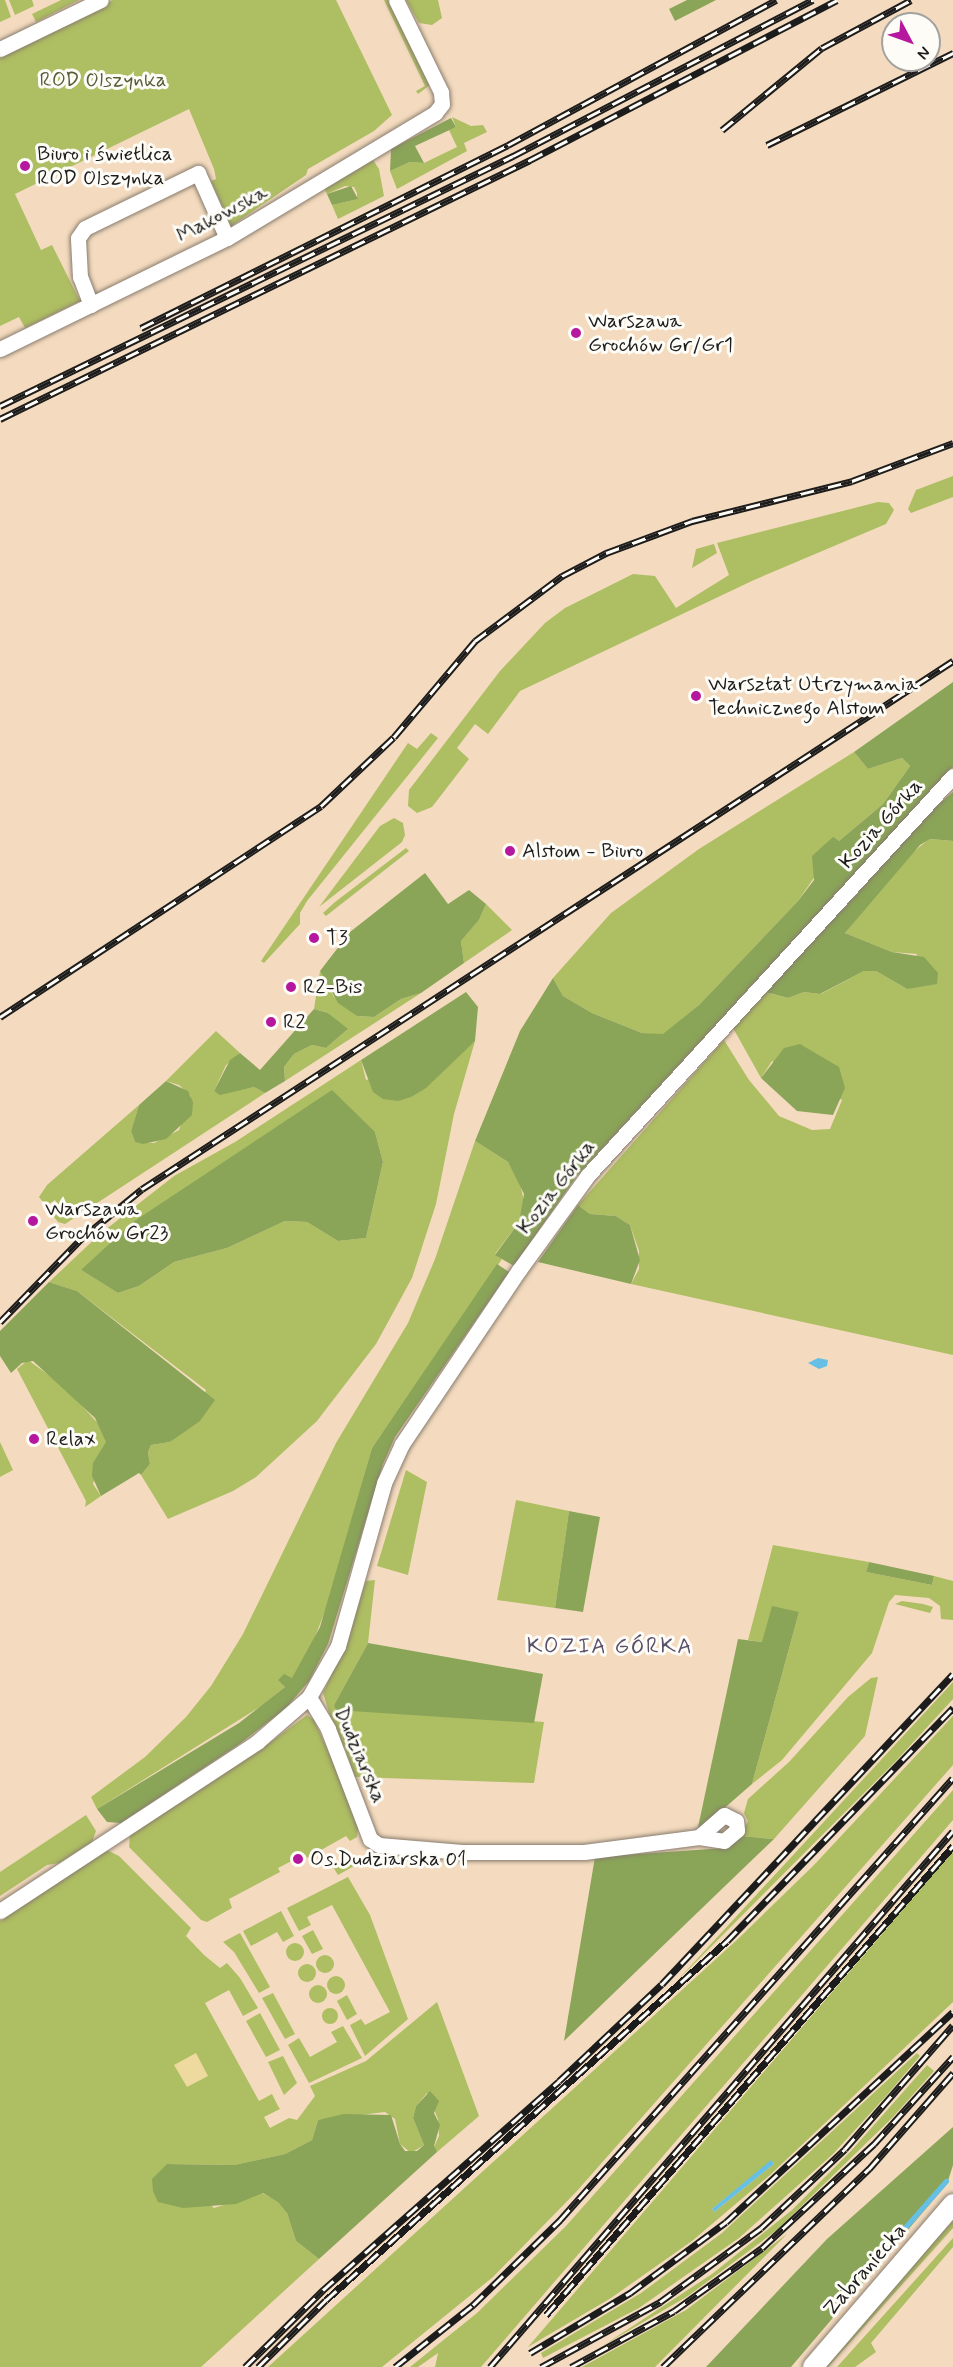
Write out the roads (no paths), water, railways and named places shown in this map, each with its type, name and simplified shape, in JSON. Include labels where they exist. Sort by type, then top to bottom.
[{"type":"main road","name":"Zabraniecka","points":[[813,2367],[953,2204]]},
{"type":"street","points":[[0,49],[101,0]]},
{"type":"street","name":"Makowska","points":[[0,349],[227,238],[435,113],[442,104],[441,92],[396,0]]},
{"type":"street","points":[[91,305],[80,277],[78,238],[85,228],[198,173],[227,238]]},
{"type":"street","name":"Kozia Górka","points":[[309,1697],[338,1646],[384,1483],[402,1444],[519,1270],[588,1175],[953,776]]},
{"type":"street","name":"Dudziarska","points":[[0,1911],[248,1748],[309,1697],[328,1730],[370,1839],[379,1845],[462,1852],[584,1852],[699,1837]]},
{"type":"water","points":[[818,1358],[828,1360],[827,1366],[819,1369],[808,1363]]},
{"type":"water","points":[[771,2160],[774,2164],[714,2212],[712,2209]]},
{"type":"waterway","points":[[864,2274],[946,2181]]},
{"type":"railway","points":[[141,328],[508,145],[776,0]]},
{"type":"railway","points":[[0,406],[513,156],[813,0]]},
{"type":"railway","points":[[0,419],[530,160],[837,0]]},
{"type":"railway","points":[[722,130],[822,48],[911,0]]},
{"type":"railway","points":[[767,145],[953,53]]},
{"type":"railway","points":[[0,1017],[321,806],[394,737],[475,641],[562,576],[606,553],[692,521],[852,481],[953,443]]},
{"type":"railway","points":[[0,1322],[82,1238],[142,1189],[953,661]]},
{"type":"railway","points":[[245,2367],[323,2290],[559,2081],[662,1984],[953,1674]]},
{"type":"railway","points":[[258,2367],[326,2300],[727,1941],[953,1708]]},
{"type":"railway","points":[[395,2367],[473,2305],[560,2220],[953,1778]]},
{"type":"railway","points":[[490,2367],[953,1831]]},
{"type":"railway","points":[[546,2315],[953,1846]]},
{"type":"railway","points":[[530,2353],[630,2293],[726,2222],[953,2012]]},
{"type":"railway","points":[[541,2367],[660,2302],[761,2228],[845,2149],[953,2025]]},
{"type":"railway","points":[[571,2367],[674,2311],[762,2248],[874,2144],[953,2057]]},
{"type":"railway","points":[[663,2367],[869,2169],[953,2073]]},
{"type":"place","name":"Biuro i świetlica ROD Olszynka","points":[[25,166]]},
{"type":"place","name":"Warszawa Grochów Gr/Gr1","points":[[576,333]]},
{"type":"place","name":"Warsztat Utrzymania Technicznego Alstom","points":[[696,696]]},
{"type":"place","name":"Alstom - Biuro","points":[[510,851]]},
{"type":"place","name":"T3","points":[[314,938]]},
{"type":"place","name":"R2-Bis","points":[[291,987]]},
{"type":"place","name":"R2","points":[[271,1022]]},
{"type":"place","name":"Warszawa Grochów Gr23","points":[[33,1221]]},
{"type":"place","name":"Relax","points":[[34,1439]]},
{"type":"place","name":"Os.Dudziarska 01","points":[[298,1859]]},
{"type":"district","name":"KOZIA GÓRKA","points":[[610,1648]]},
{"type":"park label","name":"ROD Olszynka","points":[[103,80]]}]
